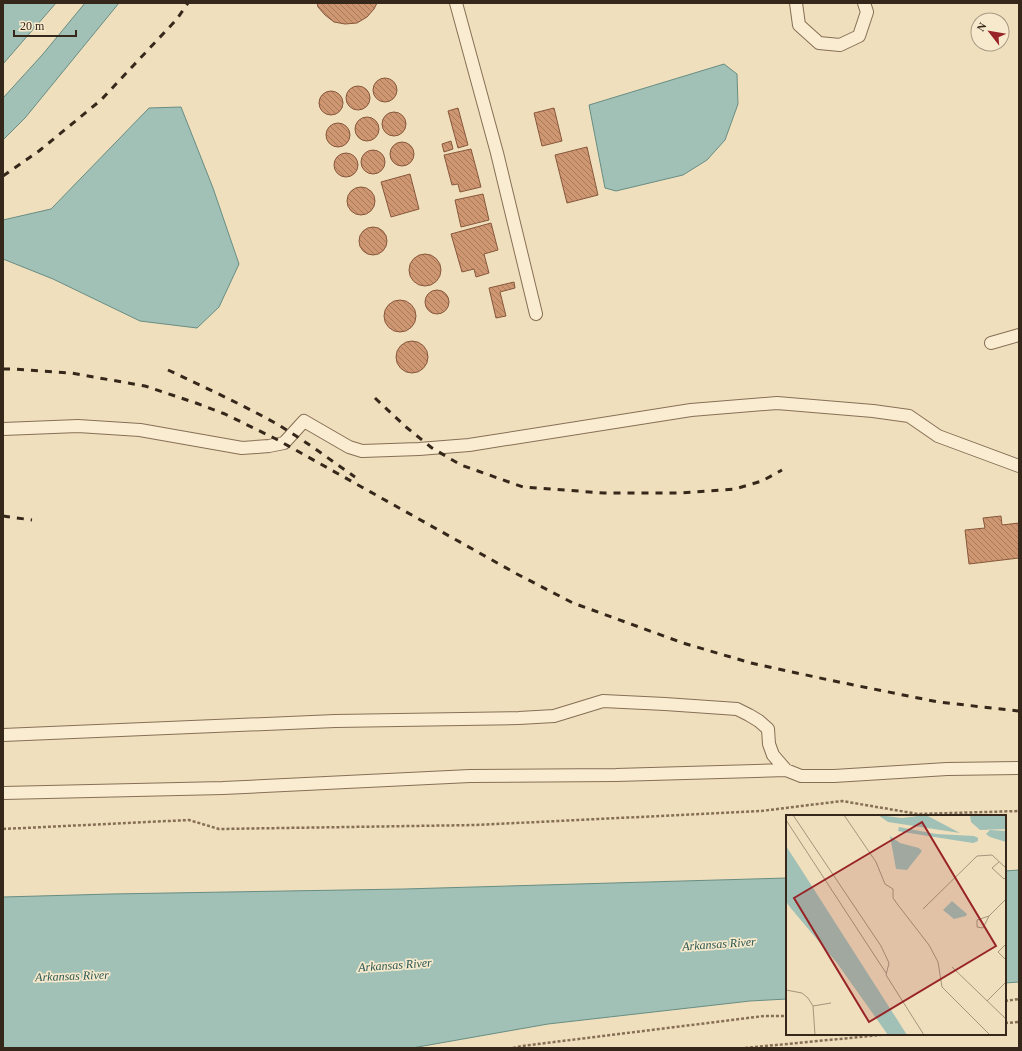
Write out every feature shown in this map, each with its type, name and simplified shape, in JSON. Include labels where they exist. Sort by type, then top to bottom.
[{"type":"lane","points":[[456,3],[497,153],[536,314]]},
{"type":"lane","points":[[796,3],[799,25],[819,43],[840,45],[859,36],[867,12],[864,3]]},
{"type":"lane","points":[[991,343],[1019,335]]},
{"type":"lane","points":[[3,429],[78,426],[140,430],[242,448],[269,446],[284,443],[304,421],[349,447],[362,451],[469,445],[691,410],[777,403],[873,411],[909,416],[938,436],[1019,466]]},
{"type":"lane","points":[[3,735],[335,721],[519,718],[554,716],[603,701],[737,709],[759,721],[768,729],[768,744],[773,755],[786,770]]},
{"type":"lane","points":[[3,793],[223,788],[470,776],[616,775],[786,770],[801,776],[834,776],[947,769],[1019,768]]},
{"type":"path","points":[[3,829],[189,820],[219,829],[476,825],[761,810],[842,801],[918,814],[1019,811]]},
{"type":"path","points":[[1006,1001],[1019,999]]},
{"type":"path","points":[[513,1048],[764,1016],[786,1016]]},
{"type":"path","points":[[1006,1023],[1019,1022]]},
{"type":"path","points":[[745,1048],[881,1035]]},
{"type":"water","points":[[3,3],[56,3],[3,64]]},
{"type":"water","points":[[85,3],[119,3],[25,118],[3,140],[3,98],[43,54]]},
{"type":"water","points":[[724,64],[737,74],[738,104],[725,140],[707,160],[683,175],[616,191],[605,188],[589,105]]},
{"type":"water","points":[[181,107],[213,188],[239,264],[219,307],[197,328],[140,321],[53,279],[3,259],[3,220],[51,209],[149,108]]},
{"type":"water","points":[[1019,870],[1019,982],[1006,983],[1006,871]]},
{"type":"water","name":"Arkansas River","points":[[786,878],[786,999],[750,1001],[548,1024],[412,1048],[3,1048],[3,897],[404,889]]},
{"type":"building","points":[[317,3],[377,3],[367,17],[357,23],[345,24],[334,22],[325,15],[318,7]]},
{"type":"building","points":[[385,78],[390,79],[396,85],[396,95],[390,101],[385,102],[380,101],[374,95],[373,90],[374,85],[380,79]]},
{"type":"building","points":[[358,86],[363,87],[369,93],[369,103],[363,109],[358,110],[353,109],[347,103],[346,98],[347,93],[353,87]]},
{"type":"building","points":[[331,91],[336,92],[342,98],[342,108],[336,114],[331,115],[326,114],[320,108],[319,103],[320,98],[326,92]]},
{"type":"building","points":[[458,108],[468,145],[458,148],[448,111]]},
{"type":"building","points":[[554,108],[562,141],[542,146],[534,113]]},
{"type":"building","points":[[394,112],[399,113],[405,119],[405,129],[399,135],[394,136],[389,135],[383,129],[382,124],[383,119],[389,113]]},
{"type":"building","points":[[367,117],[372,118],[378,124],[378,134],[372,140],[367,141],[362,140],[356,134],[355,129],[356,124],[362,118]]},
{"type":"building","points":[[338,123],[343,124],[349,130],[349,140],[343,146],[338,147],[333,146],[327,140],[326,135],[327,130],[333,124]]},
{"type":"building","points":[[451,141],[453,149],[444,152],[442,144]]},
{"type":"building","points":[[402,142],[407,143],[413,149],[413,159],[407,165],[402,166],[397,165],[391,159],[390,154],[391,149],[397,143]]},
{"type":"building","points":[[587,147],[598,195],[567,203],[555,155]]},
{"type":"building","points":[[471,149],[481,187],[460,192],[458,184],[452,185],[444,155]]},
{"type":"building","points":[[373,150],[378,151],[384,157],[384,167],[378,173],[373,174],[368,173],[362,167],[361,162],[362,157],[368,151]]},
{"type":"building","points":[[346,153],[351,154],[357,160],[357,170],[351,176],[346,177],[341,176],[335,170],[334,165],[335,160],[341,154]]},
{"type":"building","points":[[410,174],[419,209],[391,217],[381,182]]},
{"type":"building","points":[[361,187],[371,191],[375,201],[371,211],[361,215],[351,211],[347,201],[351,191]]},
{"type":"building","points":[[483,194],[489,220],[461,227],[455,200]]},
{"type":"building","points":[[491,223],[498,250],[484,254],[489,273],[476,277],[474,269],[462,272],[451,234]]},
{"type":"building","points":[[373,227],[379,228],[383,231],[386,235],[386,247],[383,251],[379,254],[373,255],[367,254],[363,251],[360,247],[359,241],[360,235],[363,231],[367,228]]},
{"type":"building","points":[[422,254],[428,254],[438,261],[441,270],[440,276],[434,283],[428,286],[422,286],[412,279],[409,273],[409,267],[416,257]]},
{"type":"building","points":[[514,282],[515,288],[500,292],[506,316],[496,318],[489,288]]},
{"type":"building","points":[[437,290],[442,291],[448,297],[448,307],[442,313],[437,314],[432,313],[426,307],[425,302],[426,297],[432,291]]},
{"type":"building","points":[[397,300],[403,300],[413,307],[416,316],[415,322],[409,329],[403,332],[397,332],[387,325],[384,319],[384,313],[391,303]]},
{"type":"building","points":[[409,341],[415,341],[425,348],[428,357],[427,363],[421,370],[415,373],[409,373],[399,366],[396,360],[396,354],[403,344]]},
{"type":"building","points":[[1001,516],[1002,525],[1019,523],[1019,558],[969,564],[965,530],[985,528],[983,518]]},
{"type":"railway","points":[[3,176],[39,151],[101,100],[177,19],[188,3]]},
{"type":"railway","points":[[3,369],[71,373],[145,386],[225,414],[276,439],[517,574],[573,603],[683,643],[751,663],[829,680],[938,702],[1019,711]]},
{"type":"railway","points":[[168,370],[277,424],[355,477]]},
{"type":"railway","points":[[375,398],[406,427],[432,448],[461,465],[523,487],[604,493],[680,493],[735,489],[762,481],[782,470]]},
{"type":"railway","points":[[3,516],[32,520]]}]
